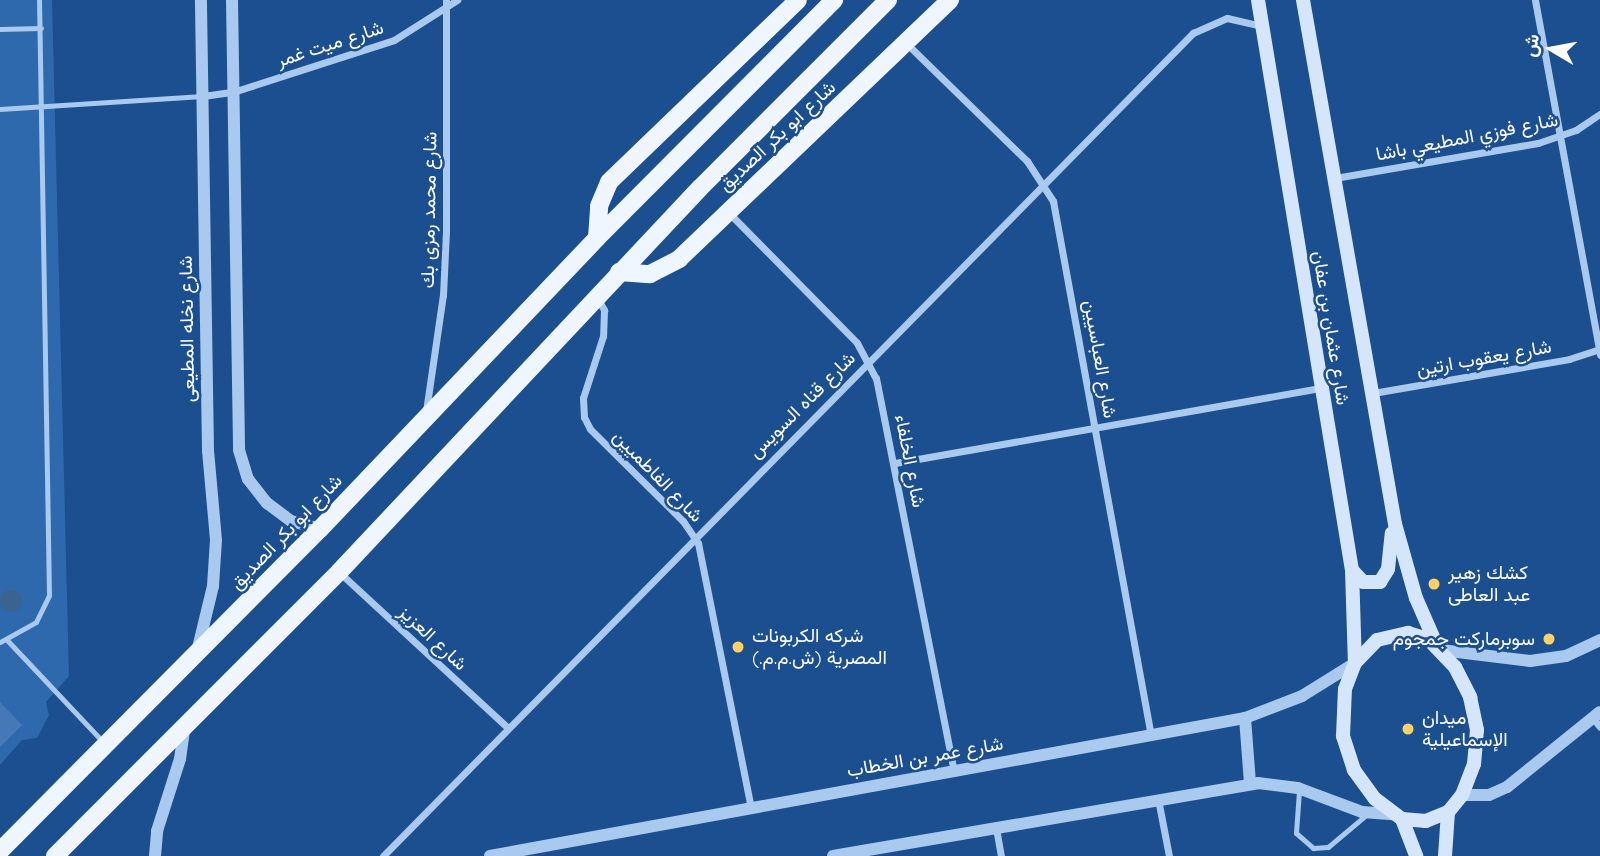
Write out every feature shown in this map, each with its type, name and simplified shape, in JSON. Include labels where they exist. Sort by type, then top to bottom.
[{"type":"main road","points":[[597,238],[597,214],[609,182],[798,0]]},
{"type":"main road","name":"شارع ابو بكر الصديق","points":[[0,851],[320,529],[670,162],[834,0]]},
{"type":"main road","name":"شارع ابو بكر الصديق","points":[[55,856],[339,572],[620,272],[888,0]]},
{"type":"main road","name":"شارع ابو بكر الصديق","points":[[620,272],[642,275],[673,264],[950,0]]},
{"type":"main road","name":"شارع عثمان بن عفان","points":[[1258,0],[1352,569],[1355,663]]},
{"type":"main road","name":"شارع عثمان بن عفان","points":[[1303,0],[1393,512],[1408,574],[1439,648]]},
{"type":"main road","points":[[1352,569],[1367,583],[1384,578],[1390,564],[1393,512]]},
{"type":"main road","points":[[1397,816],[1426,821],[1448,812],[1462,795],[1476,753],[1476,719],[1461,676],[1439,648],[1408,633],[1386,635],[1355,663],[1343,700],[1346,748],[1360,780],[1397,816],[1416,856]]},
{"type":"main road","points":[[1445,856],[1448,812]]},
{"type":"street","name":"شارع نخله المطيعى","points":[[196,654],[209,609],[216,540],[208,440],[201,0]]},
{"type":"street","points":[[232,0],[239,450],[248,479],[267,503],[291,521],[320,529]]},
{"type":"street","name":"شارع محمد رمزى بك","points":[[424,420],[445,257],[446,0]]},
{"type":"street","name":"شارع ميت غمر","points":[[203,96],[233,92],[394,40],[446,10],[457,0]]},
{"type":"street","points":[[1535,0],[1600,351]]},
{"type":"street","name":"شارع قناه السويس","points":[[383,856],[694,536],[1199,28],[1227,18],[1262,27]]},
{"type":"street","name":"شارع العباسيين","points":[[906,44],[1044,183],[1059,220],[1151,736]]},
{"type":"street","name":"شارع فوزي المطيعي باشا","points":[[1335,178],[1559,137],[1600,114]]},
{"type":"street","name":"شارع الخلفاء","points":[[727,211],[850,335],[868,360],[879,386],[954,772]]},
{"type":"street","name":"شارع الفاطميين","points":[[597,297],[604,310],[603,336],[583,398],[584,417],[590,429],[694,536],[702,556],[751,809]]},
{"type":"street","name":"شارع يعقوب ارتين","points":[[1373,393],[1600,351]]},
{"type":"street","points":[[895,463],[1322,387]]},
{"type":"street","name":"شارع العزيز","points":[[339,572],[507,727]]},
{"type":"street","points":[[1439,648],[1530,661],[1566,656],[1600,640]]},
{"type":"street","name":"شارع عمر بن الخطاب","points":[[490,856],[1245,718],[1302,696],[1355,663]]},
{"type":"street","points":[[1245,718],[1250,783]]},
{"type":"street","points":[[1462,795],[1489,794],[1507,787],[1598,719]]},
{"type":"street","points":[[155,856],[157,831],[180,759],[186,724]]},
{"type":"street","points":[[833,856],[1250,783],[1298,788],[1372,814],[1397,816]]},
{"type":"street","points":[[1158,799],[1168,856]]},
{"type":"street","points":[[996,828],[1001,856]]},
{"type":"lane","points":[[40,0],[44,107],[49,595],[36,622],[3,641],[106,745]]},
{"type":"lane","points":[[0,29],[41,28]]},
{"type":"lane","points":[[0,108],[203,96]]},
{"type":"lane","points":[[1298,788],[1296,833],[1313,848],[1328,847],[1350,825],[1372,814]]},
{"type":"shaded area","points":[[0,0],[52,0],[69,676],[46,702],[49,715],[37,738],[22,740],[0,765]]},
{"type":"shaded area","points":[[11,590],[19,593],[22,601],[19,609],[11,612],[3,609],[0,601],[3,593]]},
{"type":"building","points":[[0,702],[22,725],[0,747]]},
{"type":"place","name":"كشك زهير عبد العاطى","points":[[1434,584]]},
{"type":"place","name":"سوبرماركت جمجوم","points":[[1549,639]]},
{"type":"place","name":"شركه الكربونات المصرية (ش.م.م.)","points":[[738,647]]},
{"type":"place","name":"ميدان الإسماعيلية","points":[[1408,729]]}]
